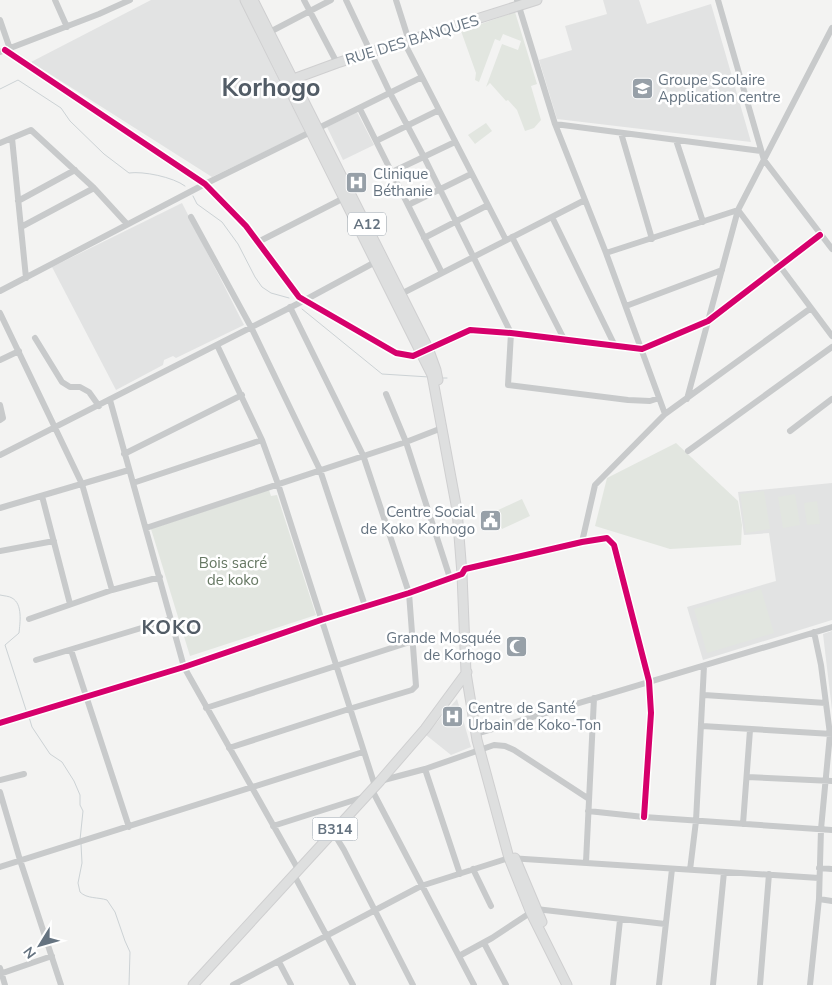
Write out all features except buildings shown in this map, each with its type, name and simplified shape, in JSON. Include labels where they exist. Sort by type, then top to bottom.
[{"type":"main road","name":"A12","points":[[245,0],[266,34],[436,370],[435,380]]},
{"type":"main road","name":"A12","points":[[254,0],[266,34]]},
{"type":"main road","name":"RUE DES BANQUES","points":[[290,81],[337,63],[518,3],[538,0]]},
{"type":"main road","name":"A12","points":[[425,350],[435,380],[457,510],[464,571],[468,671],[482,749],[512,857],[566,985]]},
{"type":"main road","name":"B314","points":[[193,985],[373,789],[425,729],[468,671]]},
{"type":"main road","name":"A12","points":[[534,911],[573,985]]},
{"type":"street","points":[[55,0],[67,27]]},
{"type":"street","points":[[5,50],[100,14],[130,0]]},
{"type":"street","points":[[304,0],[337,63]]},
{"type":"street","points":[[266,34],[331,0]]},
{"type":"street","points":[[346,0],[390,93],[424,157],[511,333],[508,385],[628,400],[650,401],[659,398]]},
{"type":"street","points":[[396,0],[407,41],[422,77],[471,174],[565,340]]},
{"type":"street","points":[[718,0],[764,160],[832,249]]},
{"type":"street","points":[[518,3],[555,124],[606,253],[665,414]]},
{"type":"street","points":[[0,20],[5,50],[205,184],[246,226],[286,282],[300,297],[396,353],[413,356],[470,330],[511,333],[642,349],[708,321],[820,235]]},
{"type":"street","points":[[687,399],[738,210],[832,28]]},
{"type":"street","points":[[0,291],[205,184],[422,77]]},
{"type":"street","points":[[360,109],[442,273]]},
{"type":"street","points":[[376,141],[440,110]]},
{"type":"street","points":[[555,124],[761,151]]},
{"type":"street","points":[[0,144],[31,130],[94,188],[127,224]]},
{"type":"street","points":[[621,133],[652,239]]},
{"type":"street","points":[[12,138],[26,278]]},
{"type":"street","points":[[676,140],[703,222]]},
{"type":"street","points":[[392,172],[455,142]]},
{"type":"street","points":[[18,201],[75,170]]},
{"type":"street","points":[[408,205],[471,174]]},
{"type":"street","points":[[21,227],[94,188]]},
{"type":"street","points":[[258,242],[348,196]]},
{"type":"street","points":[[398,295],[585,200]]},
{"type":"street","points":[[424,238],[488,205]]},
{"type":"street","points":[[606,253],[738,210]]},
{"type":"street","points":[[738,210],[832,336]]},
{"type":"street","points":[[191,217],[251,327],[320,470],[365,606]]},
{"type":"street","points":[[552,217],[615,346]]},
{"type":"street","points":[[0,455],[99,406],[380,260]]},
{"type":"street","points":[[626,306],[722,270]]},
{"type":"street","points":[[229,748],[349,708],[412,690],[416,686],[409,593],[363,455],[290,307]]},
{"type":"street","points":[[582,542],[595,485],[665,414],[811,308]]},
{"type":"street","points":[[0,313],[82,484],[112,590]]},
{"type":"street","points":[[35,338],[62,382],[70,386],[80,386],[89,392],[99,406]]},
{"type":"street","points":[[217,345],[262,440],[278,484],[373,789],[421,886],[474,985]]},
{"type":"street","points":[[688,451],[832,347]]},
{"type":"street","points":[[0,360],[19,350]]},
{"type":"street","points":[[386,394],[406,442],[450,578]]},
{"type":"street","points":[[124,454],[242,395]]},
{"type":"street","points":[[790,431],[832,399]]},
{"type":"street","points":[[110,400],[184,667],[273,826],[326,936],[353,985]]},
{"type":"street","points":[[0,405],[3,418],[0,420]]},
{"type":"street","points":[[146,528],[406,442],[443,426]]},
{"type":"street","points":[[133,483],[262,440]]},
{"type":"street","points":[[0,508],[129,470]]},
{"type":"street","points":[[42,496],[70,604]]},
{"type":"street","points":[[0,723],[184,667],[321,620],[409,593],[464,571],[582,542],[607,538],[614,545],[649,681],[651,713],[644,817]]},
{"type":"street","points":[[0,551],[54,541]]},
{"type":"street","points":[[29,619],[112,590],[160,577]]},
{"type":"street","points":[[36,660],[171,619]]},
{"type":"street","points":[[479,733],[832,627]]},
{"type":"street","points":[[810,985],[819,899],[821,829],[829,781],[831,734],[814,632]]},
{"type":"street","points":[[206,708],[413,641]]},
{"type":"street","points":[[71,650],[129,827]]},
{"type":"street","points":[[690,870],[696,821],[704,666]]},
{"type":"street","points":[[704,695],[826,703]]},
{"type":"street","points":[[586,862],[594,698]]},
{"type":"street","points":[[702,726],[831,734]]},
{"type":"street","points":[[743,824],[750,730]]},
{"type":"street","points":[[273,826],[494,745],[505,746],[514,750],[589,799]]},
{"type":"street","points":[[0,867],[363,752]]},
{"type":"street","points":[[425,769],[460,874]]},
{"type":"street","points":[[0,780],[24,774]]},
{"type":"street","points":[[747,777],[829,781]]},
{"type":"street","points":[[0,792],[61,985]]},
{"type":"street","points":[[588,811],[644,817],[832,830]]},
{"type":"street","points":[[332,832],[344,850],[413,985]]},
{"type":"street","points":[[233,985],[421,886],[512,857],[819,878]]},
{"type":"street","points":[[819,868],[832,869]]},
{"type":"street","points":[[473,869],[491,906]]},
{"type":"street","points":[[659,985],[672,869]]},
{"type":"street","points":[[713,985],[724,872]]},
{"type":"street","points":[[760,985],[769,874]]},
{"type":"street","points":[[819,899],[832,901]]},
{"type":"street","points":[[459,956],[484,943],[534,911],[665,924]]},
{"type":"street","points":[[613,985],[620,920]]},
{"type":"street","points":[[484,943],[506,985]]},
{"type":"street","points":[[5,985],[1,972],[52,956]]},
{"type":"street","points":[[278,962],[291,985]]},
{"type":"shaded area","points":[[151,0],[240,0],[305,132],[212,177],[31,62]]},
{"type":"shaded area","name":"Groupe Scolaire Application centre","points":[[603,0],[639,0],[647,24],[711,4],[751,142],[557,119],[539,60],[572,50],[565,26],[607,14]]},
{"type":"shaded area","points":[[357,112],[374,145],[343,160],[327,127]]},
{"type":"shaded area","points":[[182,203],[244,325],[176,358],[173,356],[164,360],[163,365],[116,390],[52,267]]},
{"type":"shaded area","points":[[832,483],[832,620],[703,660],[687,607],[776,581],[769,533],[744,535],[738,492]]},
{"type":"shaded area","points":[[832,631],[832,710],[823,634]]},
{"type":"shaded area","name":"Centre de Santé Urbain de Koko-Ton","points":[[457,699],[471,747],[451,755],[426,735]]},
{"type":"green space","points":[[515,12],[537,84],[531,86],[541,120],[534,128],[525,131],[517,110],[490,83],[486,87],[502,44],[518,50],[521,41],[503,34],[500,41],[495,39],[479,82],[475,80],[476,73],[461,31]]},
{"type":"green space","points":[[486,123],[492,131],[475,144],[468,135]]},
{"type":"green space","points":[[676,443],[738,501],[742,525],[741,545],[670,549],[595,526],[607,478]]},
{"type":"green space","name":"Bois sacré de koko","points":[[269,490],[271,496],[277,495],[316,615],[190,656],[151,529]]},
{"type":"green space","points":[[764,491],[770,529],[746,533],[740,494]]},
{"type":"green space","points":[[795,494],[800,525],[783,528],[778,497]]},
{"type":"green space","points":[[522,499],[530,516],[502,529],[494,512]]},
{"type":"green space","points":[[817,501],[820,524],[807,525],[804,503]]},
{"type":"green space","points":[[761,589],[774,633],[707,653],[694,609]]},
{"type":"waterway","points":[[0,89],[18,80],[61,108],[70,121],[104,154],[129,173],[158,175],[185,186]]},
{"type":"waterway","points":[[193,196],[197,204],[222,222],[238,244],[262,287],[271,293],[289,298]]},
{"type":"waterway","points":[[302,309],[382,374],[429,377]]},
{"type":"waterway","points":[[440,378],[447,378]]},
{"type":"waterway","points":[[0,595],[12,598],[19,609],[19,633],[5,645],[27,713]]},
{"type":"waterway","points":[[29,717],[32,727],[50,754],[62,762],[80,795],[80,805],[83,811],[80,840]]},
{"type":"waterway","points":[[81,844],[82,863],[78,883],[80,892],[89,897],[107,900],[115,912],[130,952],[129,985]]},
{"type":"cycle path","points":[[5,50],[205,184],[246,226],[299,297],[396,353],[413,356],[470,330],[511,333],[642,349],[708,321],[820,235]]},
{"type":"cycle path","points":[[0,723],[184,667],[321,620],[409,593],[462,574],[465,569],[607,538],[614,545],[649,681],[651,713],[644,817]]},
{"type":"place","name":"Groupe Scolaire Application centre","points":[[642,89]]},
{"type":"place","name":"Clinique Béthanie","points":[[357,183]]},
{"type":"place","name":"Centre Social de Koko Korhogo","points":[[491,521]]},
{"type":"place","name":"Grande Mosquée de Korhogo","points":[[517,647]]},
{"type":"place","name":"Centre de Santé Urbain de Koko-Ton","points":[[452,717]]},
{"type":"district","name":"Korhogo","points":[[271,87]]},
{"type":"district","name":"KOKO","points":[[172,627]]}]
